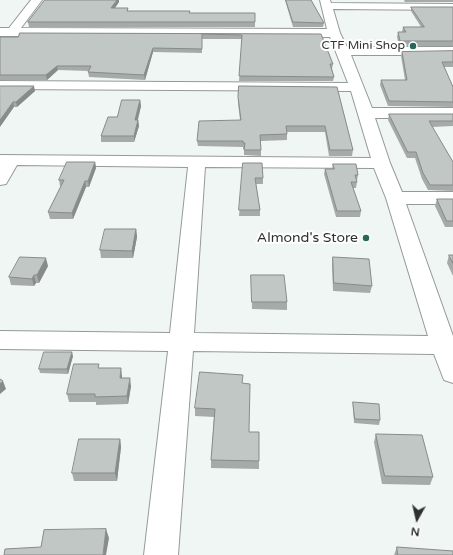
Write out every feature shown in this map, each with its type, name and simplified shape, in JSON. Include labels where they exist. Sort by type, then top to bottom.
[{"type":"street","points":[[6,32],[37,0]]},
{"type":"street","points":[[453,7],[326,3],[334,34],[343,51],[366,114],[381,163],[448,345],[453,373]]},
{"type":"street","points":[[6,32],[334,34]]},
{"type":"street","points":[[343,51],[453,51]]},
{"type":"street","points":[[0,84],[355,87]]},
{"type":"street","points":[[366,114],[453,113]]},
{"type":"street","points":[[0,180],[6,160],[381,163]]},
{"type":"street","points":[[161,555],[197,161]]},
{"type":"street","points":[[395,198],[453,198]]},
{"type":"street","points":[[0,340],[448,345]]},
{"type":"building","points":[[45,0],[117,0],[111,8],[128,8],[127,11],[255,13],[255,22],[28,22]]},
{"type":"building","points":[[286,0],[311,0],[324,23],[293,22]]},
{"type":"building","points":[[411,7],[453,7],[453,41],[400,41],[398,32],[406,32],[403,27],[424,27]]},
{"type":"building","points":[[20,33],[321,34],[333,64],[330,64],[334,77],[239,76],[242,35],[202,34],[202,49],[153,48],[144,75],[88,72],[91,66],[57,66],[46,75],[0,75],[0,37],[18,37]]},
{"type":"building","points":[[453,51],[453,62],[442,62],[453,87],[453,102],[389,101],[381,80],[407,80],[402,52]]},
{"type":"building","points":[[0,86],[34,86],[16,102],[13,102],[0,120]]},
{"type":"building","points":[[239,86],[337,87],[353,150],[330,150],[325,126],[286,126],[287,134],[260,135],[261,150],[244,150],[245,143],[243,143],[243,141],[197,141],[199,121],[241,120],[238,97]]},
{"type":"building","points":[[122,100],[140,100],[135,120],[138,120],[134,136],[101,136],[108,117],[117,117]]},
{"type":"building","points":[[389,114],[453,114],[453,121],[429,121],[453,162],[453,185],[430,185],[423,173],[416,152],[408,152]]},
{"type":"building","points":[[67,162],[95,162],[88,181],[85,181],[72,213],[48,212],[64,180],[59,180]]},
{"type":"building","points":[[243,163],[262,163],[263,178],[255,178],[260,210],[239,210]]},
{"type":"building","points":[[333,164],[356,164],[358,175],[355,175],[357,182],[351,182],[361,211],[337,211],[325,169],[334,169]]},
{"type":"building","points":[[437,199],[453,199],[453,221],[447,221]]},
{"type":"building","points":[[105,229],[136,229],[132,251],[100,250]]},
{"type":"building","points":[[449,255],[453,255],[453,263]]},
{"type":"building","points":[[20,257],[46,258],[37,275],[34,275],[32,279],[9,277]]},
{"type":"building","points":[[333,257],[369,259],[372,286],[334,283]]},
{"type":"building","points":[[251,275],[284,275],[287,302],[252,302]]},
{"type":"building","points":[[44,352],[72,352],[67,369],[39,369]]},
{"type":"building","points":[[74,364],[99,364],[98,368],[121,368],[120,378],[130,378],[127,396],[95,397],[95,394],[67,394]]},
{"type":"building","points":[[200,372],[243,375],[242,383],[250,384],[249,432],[259,432],[259,461],[211,460],[215,409],[195,408]]},
{"type":"building","points":[[353,402],[379,404],[380,420],[355,419]]},
{"type":"building","points":[[376,434],[422,435],[433,477],[385,476]]},
{"type":"building","points":[[79,439],[120,439],[115,473],[72,473]]},
{"type":"building","points":[[106,529],[103,555],[4,555],[5,549],[41,547],[44,530]]},
{"type":"building","points":[[397,547],[453,551],[453,555],[398,555]]},
{"type":"place","name":"CTF Mini Shop","points":[[413,46]]},
{"type":"place","name":"Almond's Store","points":[[366,238]]}]
